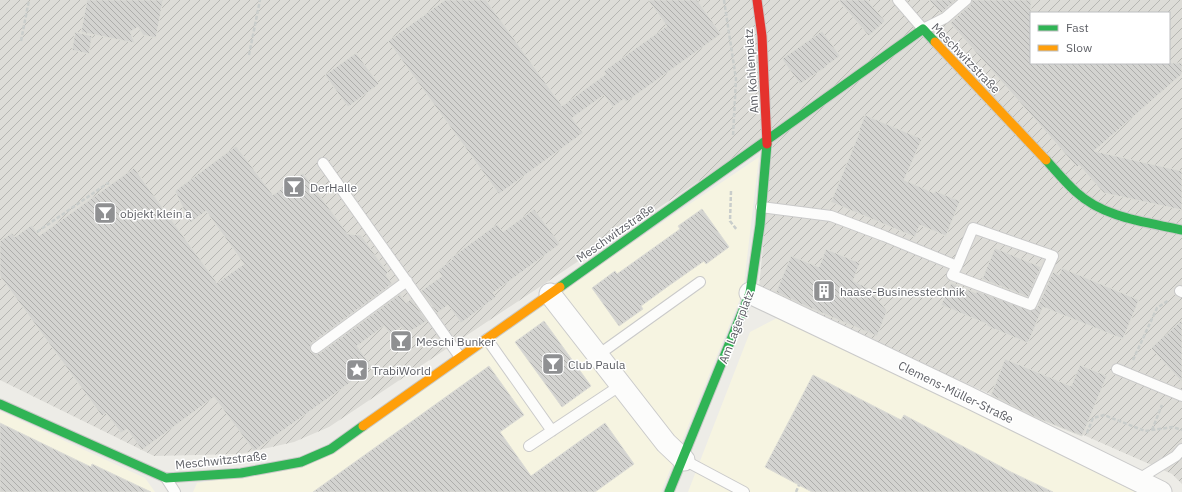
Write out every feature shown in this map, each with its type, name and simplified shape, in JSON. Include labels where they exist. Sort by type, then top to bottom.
[{"type":"street","name":"Am Kohlenplatz","points":[[756,0],[762,36],[767,140]]},
{"type":"street","name":"Meschwitzstraße","points":[[0,404],[166,478],[241,473],[301,462],[331,449],[923,29],[1076,192],[1089,202],[1121,216],[1182,230]]},
{"type":"street","name":"Am Lagerplatz","points":[[670,492],[750,294],[757,248],[767,140]]},
{"type":"street","points":[[550,294],[666,443],[684,460]]},
{"type":"street","name":"Clemens-Müller-Straße","points":[[750,294],[966,396],[1161,492]]},
{"type":"lane","points":[[898,0],[923,29],[945,18],[966,0]]},
{"type":"lane","points":[[323,163],[460,357]]},
{"type":"lane","points":[[761,207],[830,216],[957,266]]},
{"type":"lane","points":[[973,228],[1052,256],[1031,305],[952,275],[957,266],[973,228]]},
{"type":"lane","points":[[316,348],[407,281]]},
{"type":"lane","points":[[598,356],[700,282]]},
{"type":"lane","points":[[487,339],[552,431]]},
{"type":"lane","points":[[1117,369],[1182,396]]},
{"type":"lane","points":[[529,446],[621,385]]},
{"type":"lane","points":[[1137,480],[1176,456],[1182,449]]},
{"type":"lane","points":[[684,460],[744,492]]},
{"type":"lane","points":[[166,478],[176,492]]},
{"type":"path","points":[[21,42],[29,0]]},
{"type":"path","points":[[249,55],[260,0]]},
{"type":"path","points":[[724,0],[736,79],[730,221],[757,248]]},
{"type":"path","points":[[36,232],[108,183],[108,186]]},
{"type":"path","points":[[1127,373],[1157,308],[1181,292]]},
{"type":"path","points":[[1152,430],[1168,390]]},
{"type":"path","points":[[1079,452],[1093,418],[1104,415],[1145,431],[1173,427],[1182,430]]},
{"type":"path","points":[[796,492],[799,485]]},
{"type":"shaded area","points":[[0,0],[1182,0],[1182,484],[1172,474],[936,370],[759,288],[774,131],[329,427],[294,442],[240,454],[154,456],[0,380]]},
{"type":"shaded area","points":[[759,157],[743,292],[661,492],[193,492],[197,483],[303,466]]},
{"type":"shaded area","points":[[777,318],[835,344],[1144,492],[688,492],[750,332]]},
{"type":"shaded area","points":[[0,411],[145,478],[155,492],[0,492]]},
{"type":"building","points":[[87,0],[163,0],[156,38],[143,35],[138,27],[130,32],[135,43],[81,32]]},
{"type":"building","points":[[445,0],[486,0],[562,106],[606,74],[604,71],[667,26],[648,0],[697,0],[721,34],[626,102],[624,99],[613,107],[604,95],[572,118],[583,133],[499,194],[388,41]]},
{"type":"building","points":[[838,0],[867,0],[885,21],[869,36]]},
{"type":"building","points":[[929,0],[956,0],[941,13]]},
{"type":"building","points":[[972,0],[1031,0],[1030,64],[1182,63],[1182,74],[1094,151],[1182,171],[1182,210],[1104,193],[1079,165],[1077,167],[950,23],[970,5]]},
{"type":"building","points":[[822,31],[840,56],[800,84],[782,59]]},
{"type":"building","points":[[75,32],[92,36],[89,54],[72,50]]},
{"type":"building","points":[[356,53],[379,84],[348,107],[325,75]]},
{"type":"building","points":[[865,115],[922,139],[904,180],[934,193],[935,191],[960,201],[946,236],[920,225],[915,237],[831,202]]},
{"type":"building","points":[[236,146],[273,195],[303,173],[348,234],[361,235],[388,273],[386,275],[392,284],[312,343],[310,348],[311,352],[316,354],[320,353],[400,294],[406,303],[411,299],[427,321],[406,334],[401,327],[391,335],[384,326],[357,346],[372,367],[254,451],[214,397],[142,450],[127,429],[121,433],[106,413],[102,416],[0,276],[0,241],[12,233],[15,237],[32,225],[39,236],[134,168],[217,283],[244,264],[206,211],[190,223],[175,191]]},
{"type":"building","points":[[534,209],[560,244],[493,293],[496,297],[461,323],[448,305],[437,313],[421,291],[442,276],[438,270],[453,259],[451,258],[497,224],[503,232]]},
{"type":"building","points":[[702,209],[729,247],[706,264],[704,261],[667,287],[641,306],[643,309],[619,326],[592,288],[615,271],[617,274],[680,229],[678,226]]},
{"type":"building","points":[[995,248],[1041,267],[1028,297],[982,279]]},
{"type":"building","name":"haase-Businesstechnik","points":[[826,249],[860,263],[853,281],[868,288],[887,311],[877,336],[776,292],[791,256],[819,267]]},
{"type":"building","points":[[1062,268],[1139,300],[1123,339],[1043,307],[1028,343],[941,305],[951,283],[976,293],[977,291],[1032,311],[1037,308],[1053,272],[1059,275]]},
{"type":"building","points":[[1182,320],[1182,382],[1151,348]]},
{"type":"building","name":"Club Paula","points":[[544,321],[591,386],[562,407],[515,342]]},
{"type":"building","points":[[1005,359],[1071,386],[1080,365],[1107,376],[1082,436],[1037,418],[991,395]]},
{"type":"building","points":[[489,366],[524,415],[500,432],[531,476],[605,423],[634,464],[595,492],[313,492]]},
{"type":"building","points":[[813,375],[901,420],[904,415],[1011,472],[1053,492],[812,492],[765,467]]},
{"type":"building","points":[[0,423],[91,467],[92,464],[151,492],[0,492]]},
{"type":"traffic: fast","points":[[560,287],[923,29],[935,42]]},
{"type":"traffic: fast","points":[[669,492],[750,293],[760,225],[767,144]]},
{"type":"traffic: fast","points":[[1046,160],[1076,192],[1099,208],[1126,218],[1182,230]]},
{"type":"traffic: fast","points":[[0,404],[166,478],[241,473],[301,462],[331,449],[363,426]]},
{"type":"traffic: slow","points":[[935,42],[1046,160]]},
{"type":"traffic: slow","points":[[363,426],[560,287]]},
{"type":"traffic: jam","points":[[757,0],[762,36],[767,144]]},
{"type":"place","name":"DerHalle","points":[[294,187]]},
{"type":"place","name":"objekt klein a","points":[[105,213]]},
{"type":"place","name":"haase-Businesstechnik","points":[[824,291]]},
{"type":"place","name":"Meschi Bunker","points":[[401,341]]},
{"type":"place","name":"Club Paula","points":[[553,364]]},
{"type":"place","name":"TrabiWorld","points":[[357,370]]}]
